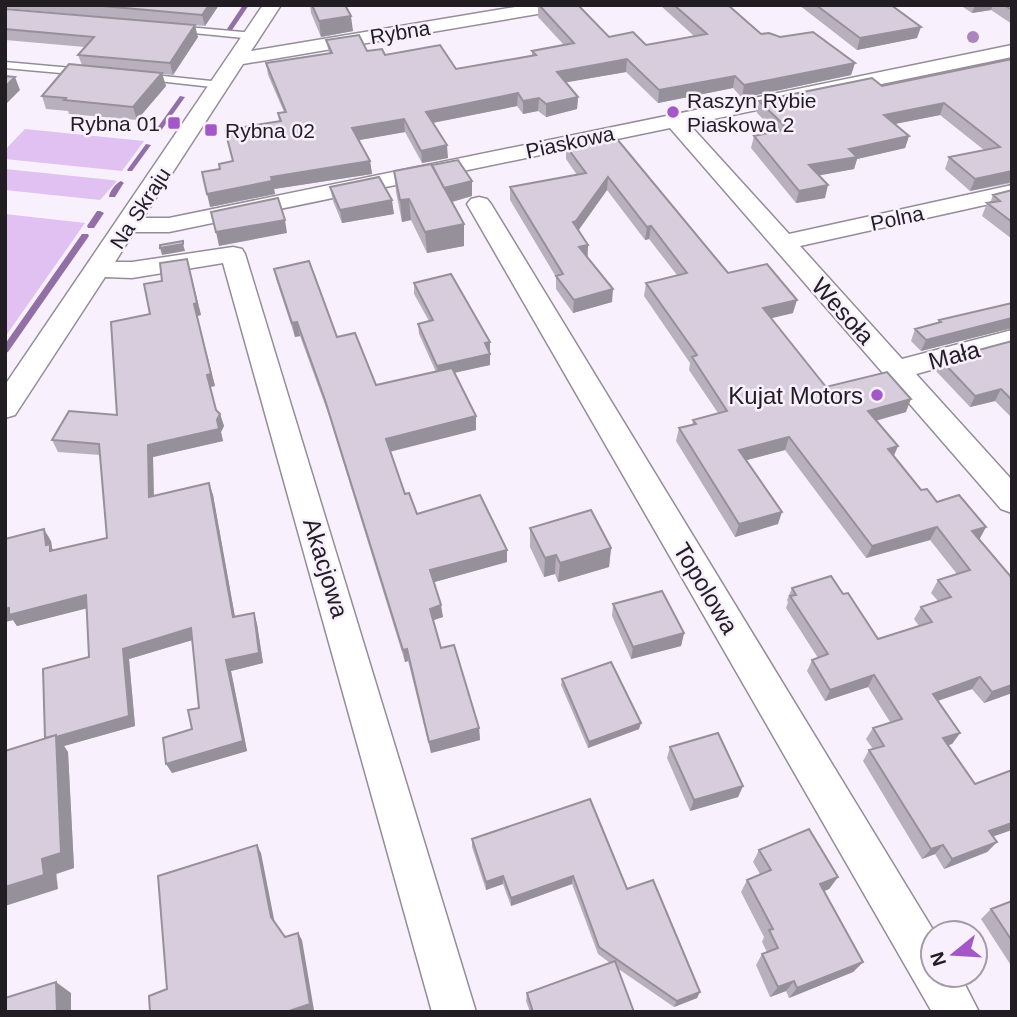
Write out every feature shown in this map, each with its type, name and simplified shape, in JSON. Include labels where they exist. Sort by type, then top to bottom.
[{"type":"street","name":"Na Skraju","points":[[5,408],[100,269],[272,5]]},
{"type":"street","name":"Rybna","points":[[239,59],[561,5]]},
{"type":"street","name":"Piaskowa","points":[[128,225],[169,225],[1012,51]]},
{"type":"street","name":"Wesoła","points":[[675,121],[1012,501]]},
{"type":"street","name":"Polna","points":[[783,243],[1012,192]]},
{"type":"street","name":"Topolowa","points":[[480,204],[919,948]]},
{"type":"street","name":"Akacjowa","points":[[100,269],[132,270],[233,254],[454,1012]]},
{"type":"street","name":"Mała","points":[[896,370],[1012,339]]},
{"type":"street","name":"Topolowa","points":[[943,989],[957,1012]]},
{"type":"lane","points":[[166,28],[254,36]]},
{"type":"lane","points":[[5,65],[96,73]]},
{"type":"lane","points":[[137,77],[221,85]]},
{"type":"shaded area","points":[[25,129],[144,141],[122,171],[5,159],[5,150]]},
{"type":"shaded area","points":[[5,169],[117,181],[100,200],[5,190]]},
{"type":"shaded area","points":[[5,214],[85,223],[5,337]]},
{"type":"building","points":[[92,5],[209,5],[202,15]]},
{"type":"building","points":[[312,5],[345,5],[351,16],[319,21]]},
{"type":"building","points":[[539,5],[578,5],[609,37],[633,32],[646,45],[707,34],[674,5],[728,5],[761,34],[769,33],[780,37],[813,32],[855,63],[744,85],[735,76],[659,90],[627,59],[557,72],[578,97],[546,104],[539,98],[523,101],[518,93],[426,112],[447,145],[421,151],[404,119],[352,128],[370,161],[271,177],[272,181],[207,194],[202,172],[220,169],[219,164],[233,161],[225,130],[281,121],[278,113],[286,112],[266,63],[332,53],[326,40],[359,35],[367,51],[382,49],[385,55],[440,45],[456,69],[536,55],[532,51],[574,43]]},
{"type":"building","points":[[816,5],[891,5],[921,27],[860,38]]},
{"type":"building","points":[[5,9],[195,25],[170,63],[78,55],[94,37],[5,29]]},
{"type":"building","points":[[1012,59],[1012,171],[975,179],[949,157],[1000,147],[944,103],[884,115],[909,136],[849,149],[857,157],[809,165],[828,185],[799,191],[754,136],[788,129],[759,101],[872,78],[882,86]]},
{"type":"building","points":[[69,64],[162,73],[133,107],[42,96]]},
{"type":"building","points":[[5,76],[15,77],[5,87]]},
{"type":"building","points":[[617,139],[728,273],[767,264],[797,300],[763,308],[826,387],[887,372],[911,399],[868,411],[898,446],[888,449],[921,490],[927,489],[937,502],[959,495],[986,527],[972,531],[1012,578],[1012,685],[992,692],[980,677],[933,694],[960,733],[943,738],[975,784],[1012,770],[1012,823],[989,831],[997,842],[952,859],[943,845],[931,849],[869,750],[884,746],[873,728],[902,719],[874,675],[830,690],[812,660],[828,654],[790,596],[796,595],[792,588],[831,576],[843,594],[848,593],[878,639],[932,622],[921,607],[951,597],[938,580],[970,570],[937,527],[872,546],[789,437],[739,450],[782,512],[739,524],[679,428],[696,424],[693,420],[727,411],[692,357],[697,355],[646,283],[687,273],[608,177],[573,222],[588,245],[579,247],[613,289],[574,300],[556,276],[563,274],[510,187],[586,173],[566,146]]},
{"type":"building","points":[[458,160],[472,181],[444,188],[432,165]]},
{"type":"building","points":[[431,164],[464,224],[425,232],[409,199],[400,200],[394,171]]},
{"type":"building","points":[[379,177],[392,200],[340,210],[330,187]]},
{"type":"building","points":[[1012,190],[1012,222],[987,203],[1000,201],[993,195]]},
{"type":"building","points":[[278,198],[285,220],[216,232],[211,212]]},
{"type":"building","points":[[183,241],[183,244],[160,248],[160,245]]},
{"type":"building","points":[[187,259],[197,303],[194,304],[211,374],[207,375],[216,410],[220,414],[217,420],[219,429],[148,445],[149,497],[209,483],[233,617],[254,613],[259,653],[226,660],[243,741],[166,764],[163,738],[192,729],[188,710],[199,708],[191,628],[123,649],[129,716],[45,738],[43,669],[89,657],[86,595],[9,615],[9,608],[5,609],[5,539],[44,529],[46,545],[50,544],[50,551],[107,538],[99,444],[52,440],[69,411],[117,415],[111,322],[150,314],[144,284],[162,281],[160,263]]},
{"type":"building","points":[[309,261],[337,337],[355,333],[376,385],[452,368],[476,416],[386,439],[405,494],[409,493],[417,514],[480,495],[507,550],[430,570],[441,605],[430,609],[441,648],[454,645],[479,728],[429,742],[407,649],[403,650],[325,400],[297,322],[292,323],[274,269]]},
{"type":"building","points":[[451,274],[490,342],[485,343],[490,354],[437,366],[418,324],[433,320],[414,283]]},
{"type":"building","points":[[1012,303],[1012,318],[926,340],[915,329],[941,322],[939,320]]},
{"type":"building","points":[[1012,341],[1012,400],[1001,389],[975,396],[941,360]]},
{"type":"building","points":[[591,510],[611,548],[560,563],[556,555],[545,558],[530,528]]},
{"type":"building","points":[[662,591],[684,633],[633,647],[613,604]]},
{"type":"building","points":[[611,662],[641,723],[589,742],[562,679]]},
{"type":"building","points":[[718,733],[743,786],[694,800],[670,747]]},
{"type":"building","points":[[56,735],[61,853],[42,859],[44,875],[5,887],[5,751]]},
{"type":"building","points":[[590,799],[627,889],[653,880],[700,992],[677,1001],[599,947],[573,876],[511,898],[503,876],[486,882],[472,839]]},
{"type":"building","points":[[809,829],[838,877],[820,884],[863,962],[797,988],[794,981],[778,987],[762,954],[778,948],[769,930],[773,929],[747,880],[771,870],[759,850]]},
{"type":"building","points":[[257,845],[271,917],[285,937],[298,933],[310,1004],[286,1012],[150,1012],[149,996],[167,989],[158,876]]},
{"type":"building","points":[[1012,901],[1012,941],[991,909]]},
{"type":"building","points":[[615,961],[634,1012],[533,1012],[527,993]]},
{"type":"building","points":[[56,982],[57,1012],[5,1012],[5,998]]},
{"type":"waterway","points":[[230,29],[246,5]]},
{"type":"waterway","points":[[158,131],[182,97]]},
{"type":"waterway","points":[[130,170],[148,145]]},
{"type":"waterway","points":[[112,195],[121,183]]},
{"type":"waterway","points":[[91,226],[100,213]]},
{"type":"waterway","points":[[5,350],[85,236]]},
{"type":"place","name":"Raszyn Rybie Piaskowa 2","points":[[673,112]]},
{"type":"place","name":"Rybna 01","points":[[174,123]]},
{"type":"place","name":"Rybna 02","points":[[211,130]]},
{"type":"place","name":"Kujat Motors","points":[[877,395]]}]
